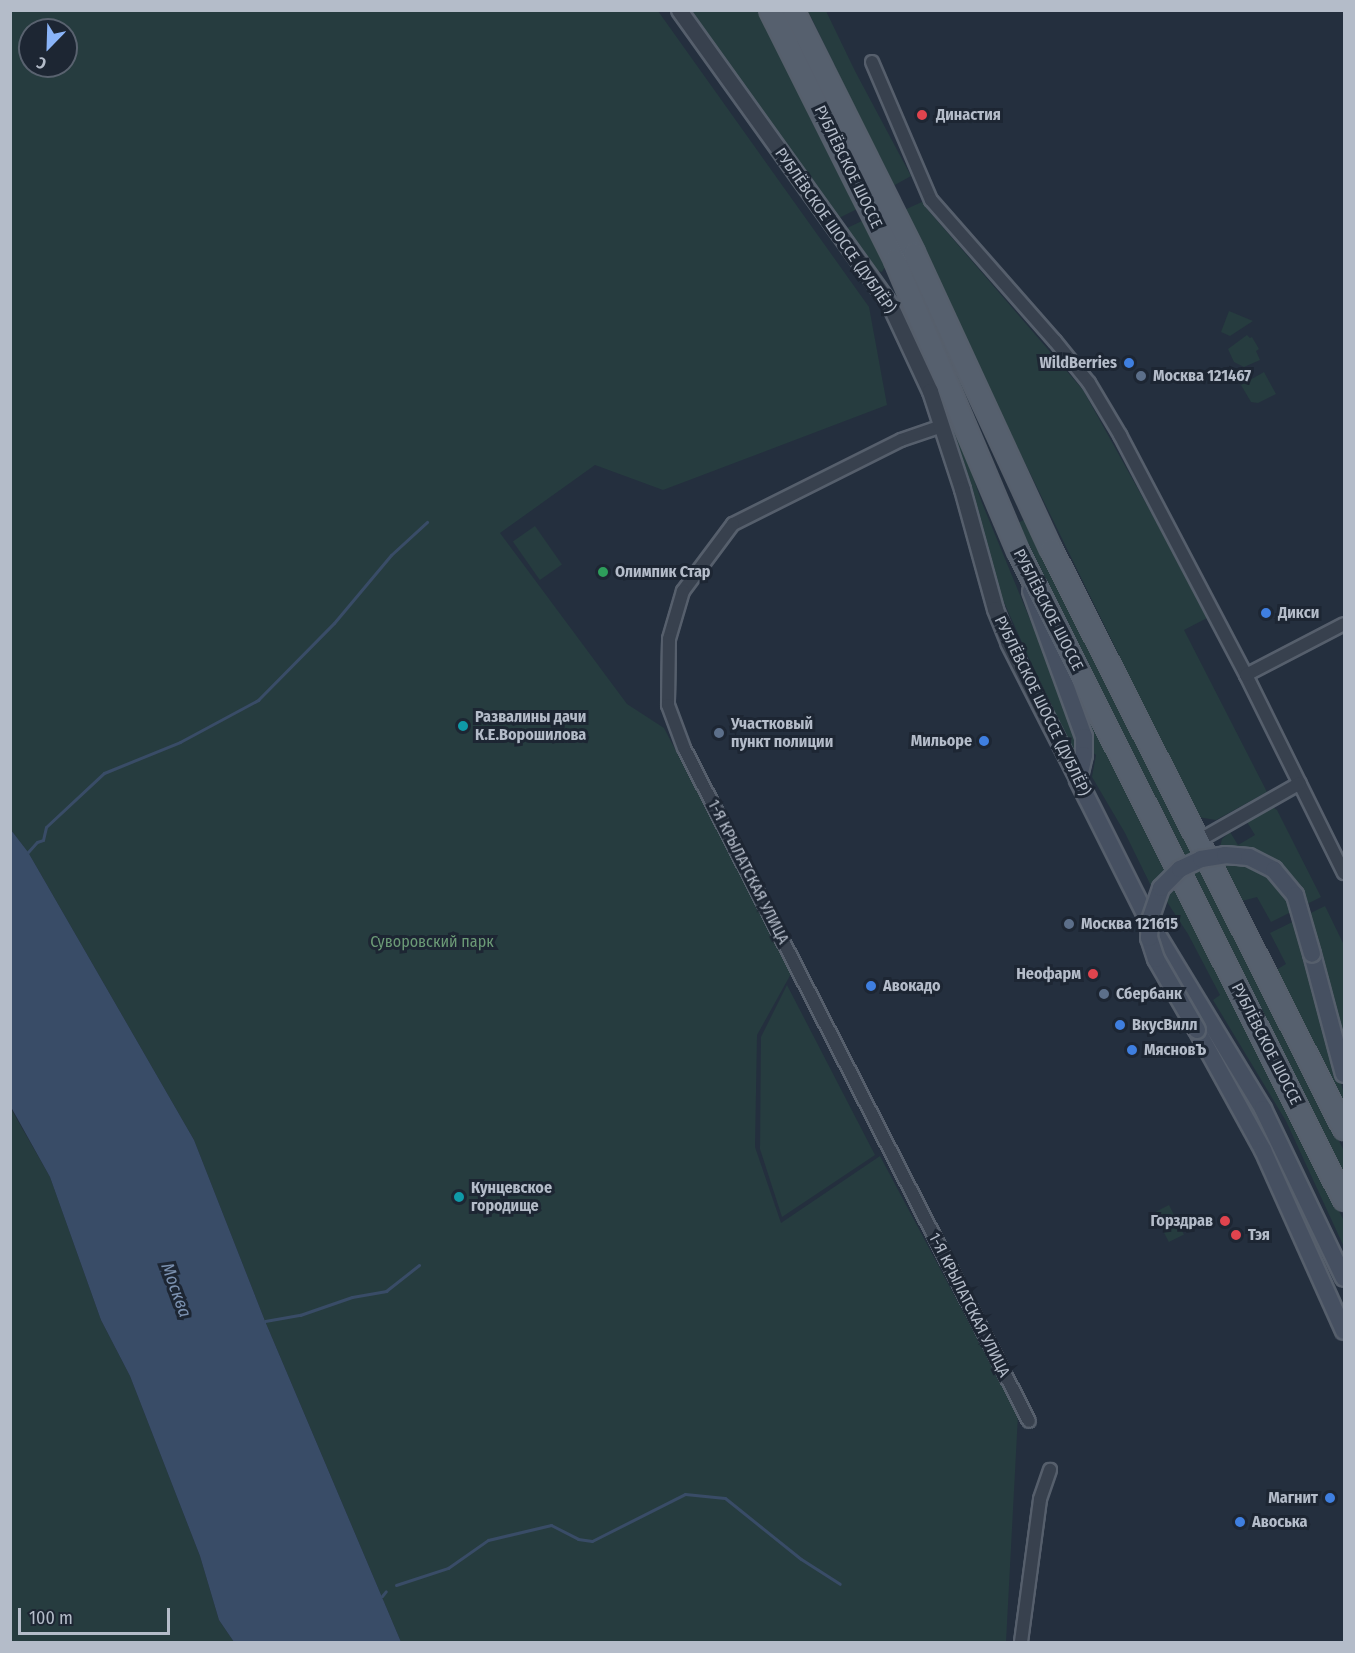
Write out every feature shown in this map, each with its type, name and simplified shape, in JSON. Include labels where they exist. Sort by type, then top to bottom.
[{"type":"main road","name":"РУБЛЁВСКОЕ ШОССЕ","points":[[770,10],[894,260],[1018,551],[1344,1200]]},
{"type":"main road","name":"РУБЛЁВСКОЕ ШОССЕ","points":[[792,10],[914,253],[1051,549],[1344,1129]]},
{"type":"main road","points":[[1018,551],[1045,635],[1084,737],[1084,755],[1078,780]]},
{"type":"main road","name":"РУБЛЁВСКОЕ ШОССЕ (ДУБЛЁР)","points":[[1078,780],[1147,918],[1263,1108],[1344,1278]]},
{"type":"main road","points":[[1344,1074],[1302,912],[1296,895],[1286,881],[1261,862],[1239,855],[1201,859],[1180,869],[1161,888],[1150,920],[1149,938],[1156,959],[1263,1150],[1300,1228],[1344,1331]]},
{"type":"street","name":"РУБЛЁВСКОЕ ШОССЕ (ДУБЛЁР)","points":[[679,10],[890,305],[917,358],[942,426],[999,620],[1078,780]]},
{"type":"street","points":[[872,62],[931,200],[1089,383],[1246,675],[1344,873]]},
{"type":"street","name":"1-Я КРЫЛАТСКАЯ УЛИЦА","points":[[942,426],[901,440],[733,524],[683,591],[669,639],[668,705],[684,748],[1029,1421]]},
{"type":"street","points":[[1246,675],[1344,624]]},
{"type":"street","points":[[1198,841],[1300,783]]},
{"type":"street","points":[[1021,1642],[1040,1499],[1050,1470]]},
{"type":"green space","name":"Суворовский парк","points":[[10,11],[658,11],[869,307],[887,405],[663,490],[595,465],[500,533],[627,704],[664,728],[792,972],[757,1035],[755,1147],[781,1223],[880,1156],[1018,1415],[1006,1642],[401,1642],[265,1321],[194,1140],[28,852],[11,830]]},
{"type":"green space","points":[[692,11],[761,11],[859,208],[837,219]]},
{"type":"green space","points":[[808,11],[826,11],[911,176],[893,186]]},
{"type":"green space","points":[[924,201],[928,210],[1083,390],[1209,617],[1184,630],[1267,792],[1216,820],[1198,817],[902,211]]},
{"type":"green space","points":[[864,220],[886,265],[882,272],[878,271],[845,229]]},
{"type":"green space","points":[[1229,311],[1253,321],[1230,336],[1221,332]]},
{"type":"green space","points":[[1247,335],[1252,337],[1259,349],[1256,351],[1260,360],[1244,367],[1234,362],[1228,349]]},
{"type":"green space","points":[[1264,372],[1276,394],[1258,403],[1251,402],[1241,385]]},
{"type":"green space","points":[[941,392],[944,393],[982,503],[1076,731],[1079,749],[1073,749],[1060,727],[1003,600],[984,543],[974,494]]},
{"type":"green space","points":[[1027,518],[1344,1151],[1344,1179],[1018,523]]},
{"type":"green space","points":[[535,526],[562,565],[540,580],[513,541]]},
{"type":"green space","points":[[1057,652],[1344,1221],[1344,1247],[1286,1121],[1213,1000],[1220,995],[1188,934],[1167,902],[1153,890],[1125,833],[1092,777],[1096,755],[1092,752]]},
{"type":"green space","points":[[1271,806],[1277,810],[1321,897],[1271,922],[1257,897],[1242,901],[1218,856],[1222,839],[1230,832],[1238,845],[1255,835],[1247,822]]},
{"type":"green space","points":[[1325,906],[1344,945],[1344,1037],[1321,949],[1305,953],[1344,1094],[1344,1109],[1276,970],[1286,964],[1270,933]]},
{"type":"green space","points":[[787,985],[875,1155],[782,1217],[760,1149],[761,1037]]},
{"type":"green space","points":[[10,1107],[50,1177],[101,1320],[130,1376],[200,1556],[219,1620],[234,1642],[11,1642]]},
{"type":"green space","points":[[1169,1205],[1184,1234],[1169,1242],[1154,1213]]},
{"type":"water","name":"Москва","points":[[11,830],[28,852],[194,1140],[265,1321],[401,1642],[234,1642],[219,1620],[200,1556],[130,1376],[101,1320],[50,1177],[11,1107]]},
{"type":"waterway","points":[[28,852],[37,842],[43,840],[46,827],[104,773],[180,742],[258,700],[334,623],[391,555],[427,522]]},
{"type":"waterway","points":[[265,1321],[300,1315],[352,1297],[386,1291],[419,1265]]},
{"type":"waterway","points":[[396,1585],[448,1568],[488,1540],[551,1525],[578,1539],[592,1541],[685,1494],[725,1498],[801,1559],[840,1584]]},
{"type":"waterway","points":[[382,1596],[386,1591]]},
{"type":"place","name":"Династия","points":[[922,115]]},
{"type":"place","name":"WildBerries","points":[[1129,363]]},
{"type":"place","name":"Москва 121467","points":[[1141,376]]},
{"type":"place","name":"Олимпик Стар","points":[[603,572]]},
{"type":"place","name":"Дикси","points":[[1266,613]]},
{"type":"place","name":"Развалины дачи К.Е.Ворошилова","points":[[463,726]]},
{"type":"place","name":"Участковый пункт полиции","points":[[719,733]]},
{"type":"place","name":"Мильоре","points":[[984,741]]},
{"type":"place","name":"Москва 121615","points":[[1069,924]]},
{"type":"place","name":"Неофарм","points":[[1093,974]]},
{"type":"place","name":"Авокадо","points":[[871,986]]},
{"type":"place","name":"Сбербанк","points":[[1104,994]]},
{"type":"place","name":"ВкусВилл","points":[[1120,1025]]},
{"type":"place","name":"МясновЪ","points":[[1132,1050]]},
{"type":"place","name":"Кунцевское городище","points":[[459,1197]]},
{"type":"place","name":"Горздрав","points":[[1225,1221]]},
{"type":"place","name":"Тэя","points":[[1236,1235]]},
{"type":"place","name":"Магнит","points":[[1330,1498]]},
{"type":"place","name":"Авоська","points":[[1240,1522]]}]
